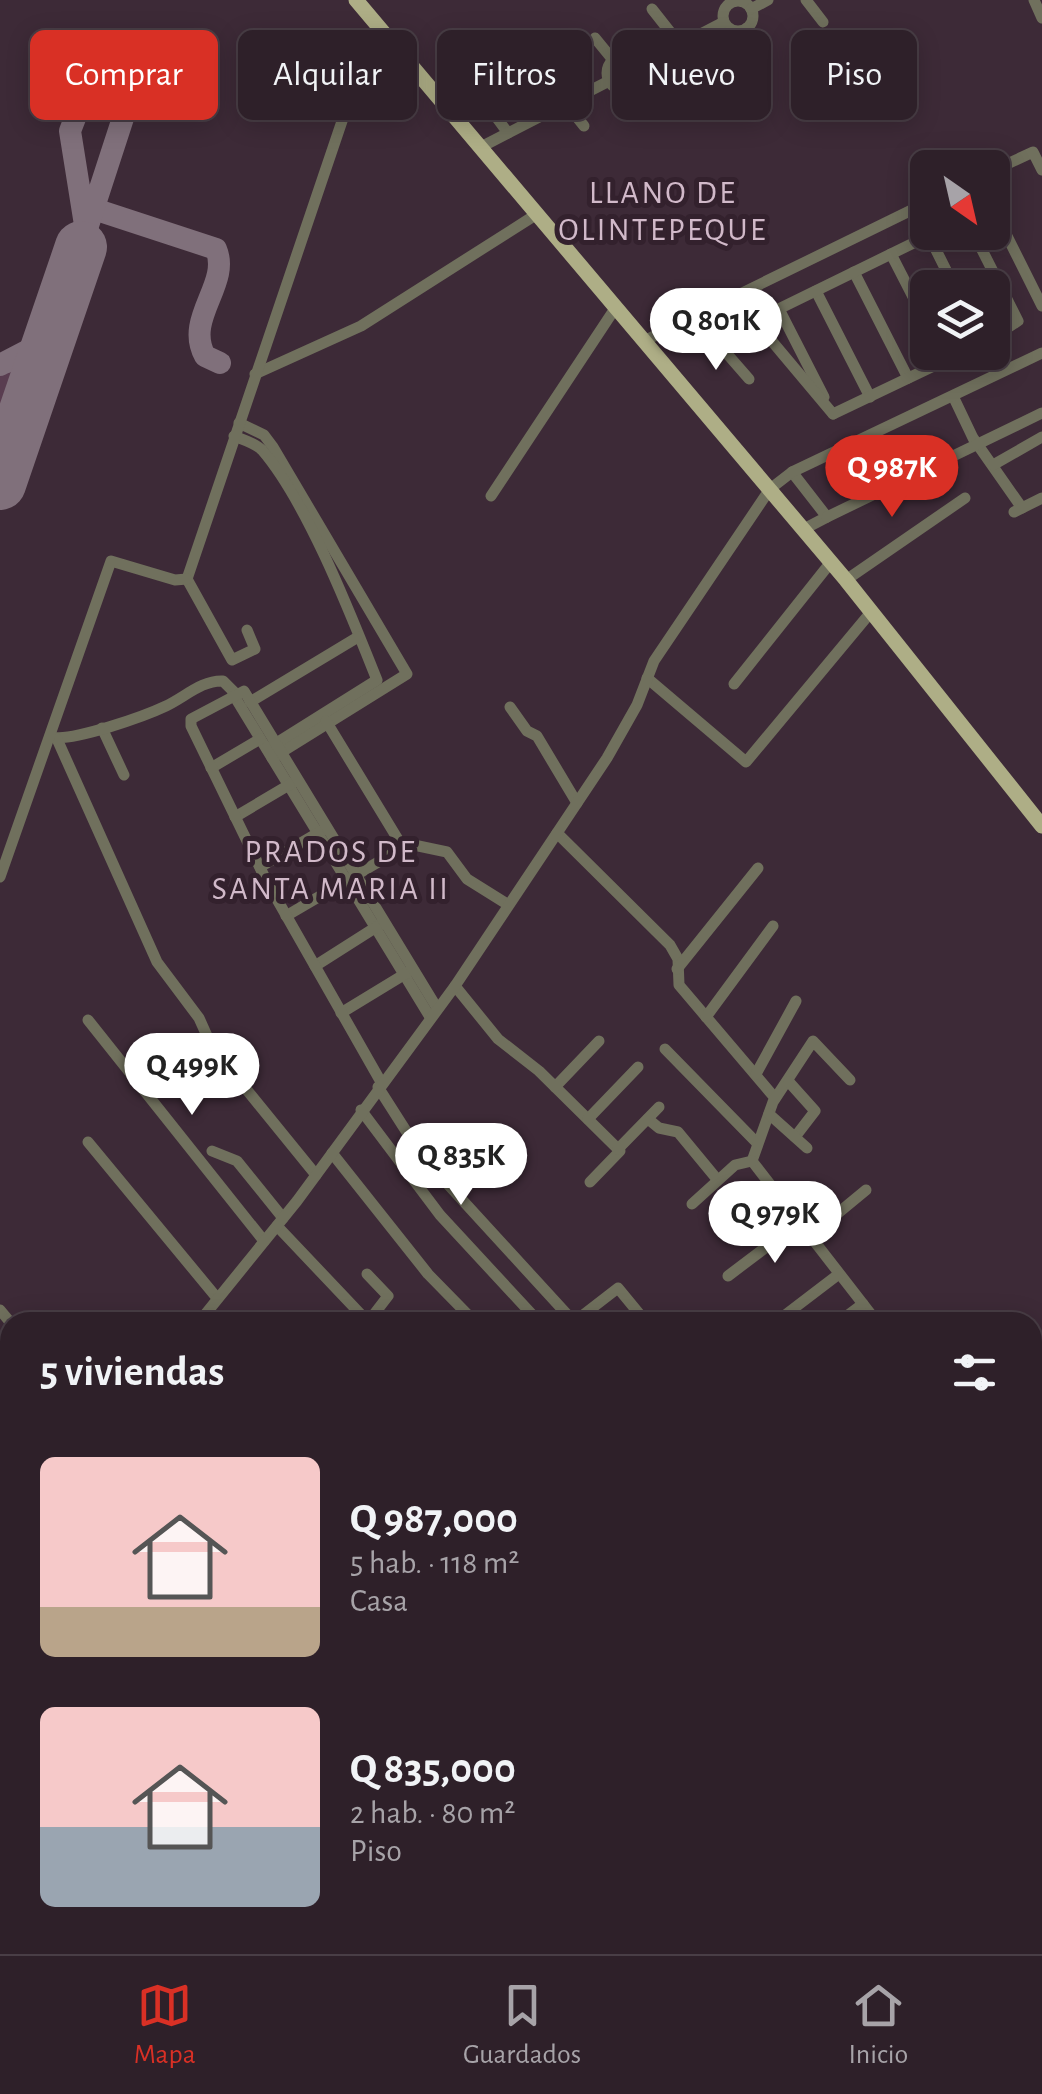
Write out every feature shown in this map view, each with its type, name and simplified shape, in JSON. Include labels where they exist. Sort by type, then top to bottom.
[{"type":"main road","points":[[356,0],[382,30]]},
{"type":"main road","points":[[417,71],[804,529],[1042,826]]},
{"type":"street","points":[[752,8],[768,0]]},
{"type":"street","points":[[806,0],[824,22]]},
{"type":"street","points":[[1034,0],[1042,18]]},
{"type":"street","points":[[724,22],[727,2],[741,1],[752,8]]},
{"type":"street","points":[[724,22],[734,30],[748,28],[752,8]]},
{"type":"street","points":[[652,10],[668,30]]},
{"type":"street","points":[[709,30],[724,22]]},
{"type":"street","points":[[595,38],[612,60],[607,70],[612,84]]},
{"type":"street","points":[[592,90],[609,82]]},
{"type":"street","points":[[247,630],[255,649],[232,660],[187,579],[342,120]]},
{"type":"street","points":[[499,120],[508,132]]},
{"type":"street","points":[[481,146],[532,120]]},
{"type":"street","points":[[579,120],[584,126]]},
{"type":"street","points":[[1010,163],[1033,152],[1042,170]]},
{"type":"street","points":[[644,340],[910,211]]},
{"type":"street","points":[[255,374],[362,326],[537,214]]},
{"type":"street","points":[[1010,242],[1042,306]]},
{"type":"street","points":[[749,379],[715,340],[910,245]]},
{"type":"street","points":[[891,254],[910,291]]},
{"type":"street","points":[[854,272],[908,378]]},
{"type":"street","points":[[816,290],[870,396]]},
{"type":"street","points":[[1010,306],[1018,322],[1010,327]]},
{"type":"street","points":[[490,496],[616,308]]},
{"type":"street","points":[[778,309],[833,414]]},
{"type":"street","points":[[755,321],[833,414]]},
{"type":"street","points":[[206,1312],[316,1175],[379,1084],[455,986],[620,738],[668,640],[770,489],[792,472],[1042,353]]},
{"type":"street","points":[[833,414],[921,370]]},
{"type":"street","points":[[953,396],[1018,510],[1042,498]]},
{"type":"street","points":[[804,529],[1039,415],[1042,433],[993,465]]},
{"type":"street","points":[[211,768],[271,749],[407,674],[292,490],[262,450],[236,430]]},
{"type":"street","points":[[792,472],[827,517]]},
{"type":"street","points":[[846,580],[965,498]]},
{"type":"street","points":[[326,549],[377,682],[326,720]]},
{"type":"street","points":[[0,877],[111,561],[161,577],[187,579]]},
{"type":"street","points":[[734,684],[831,562]]},
{"type":"street","points":[[647,678],[746,762],[871,612]]},
{"type":"street","points":[[250,702],[358,637]]},
{"type":"street","points":[[52,737],[102,728],[162,708],[210,682],[224,682],[250,702],[271,749]]},
{"type":"street","points":[[237,692],[434,1012]]},
{"type":"street","points":[[237,692],[190,722],[260,868],[424,1159],[565,1312]]},
{"type":"street","points":[[510,706],[513,715],[537,736],[577,803]]},
{"type":"street","points":[[326,720],[402,846]]},
{"type":"street","points":[[102,728],[124,775]]},
{"type":"street","points":[[52,737],[157,962],[201,1021],[212,1047],[316,1175]]},
{"type":"street","points":[[235,817],[293,782]]},
{"type":"street","points":[[260,868],[322,831]]},
{"type":"street","points":[[557,833],[670,945],[679,985],[775,1098]]},
{"type":"street","points":[[286,916],[402,846],[413,844],[447,852],[467,878],[506,904]]},
{"type":"street","points":[[677,969],[758,868]]},
{"type":"street","points":[[315,966],[380,924]]},
{"type":"street","points":[[706,1017],[773,926]]},
{"type":"street","points":[[342,1013],[409,972]]},
{"type":"street","points":[[455,986],[498,1038],[618,1149],[618,1158],[590,1182]]},
{"type":"street","points":[[756,1074],[796,1002]]},
{"type":"street","points":[[88,1020],[264,1241]]},
{"type":"street","points":[[555,1087],[600,1040]]},
{"type":"street","points":[[850,1080],[813,1041],[775,1098],[752,1161],[869,1312]]},
{"type":"street","points":[[664,1049],[756,1142]]},
{"type":"street","points":[[588,1119],[638,1067]]},
{"type":"street","points":[[789,1082],[815,1112],[795,1137]]},
{"type":"street","points":[[618,1149],[659,1108]]},
{"type":"street","points":[[362,1110],[440,1216],[530,1312]]},
{"type":"street","points":[[768,1114],[808,1148]]},
{"type":"street","points":[[648,1119],[659,1128],[678,1132],[716,1178]]},
{"type":"street","points":[[88,1142],[217,1298]]},
{"type":"street","points":[[212,1150],[237,1162],[280,1222],[357,1312]]},
{"type":"street","points":[[332,1153],[411,1254],[465,1312]]},
{"type":"street","points":[[692,1204],[716,1178],[739,1162],[752,1161]]},
{"type":"street","points":[[809,1237],[866,1190]]},
{"type":"street","points":[[728,1276],[798,1223]]},
{"type":"street","points":[[367,1274],[388,1296],[374,1312]]},
{"type":"street","points":[[789,1312],[839,1274]]},
{"type":"street","points":[[587,1312],[618,1288],[638,1312]]},
{"type":"street","points":[[852,1312],[863,1304]]},
{"type":"shaded area","points":[[0,375],[17,375],[21,387],[0,449]]},
{"type":"taxiway","points":[[81,247],[123,118],[118,100],[101,93],[82,100],[70,131],[86,231]]},
{"type":"taxiway","points":[[94,209],[216,249],[218,275],[203,315],[200,342],[205,356],[220,363]]},
{"type":"taxiway","points":[[0,365],[44,342],[54,325]]},
{"type":"taxiway","points":[[7,362],[18,360],[28,372],[31,394]]},
{"type":"runway","points":[[0,484],[81,247]]},
{"type":"district","name":"LLANO DE OLINTEPEQUE","points":[[663,210]]},
{"type":"district","name":"PRADOS DE SANTA MARIA II","points":[[331,870]]}]
